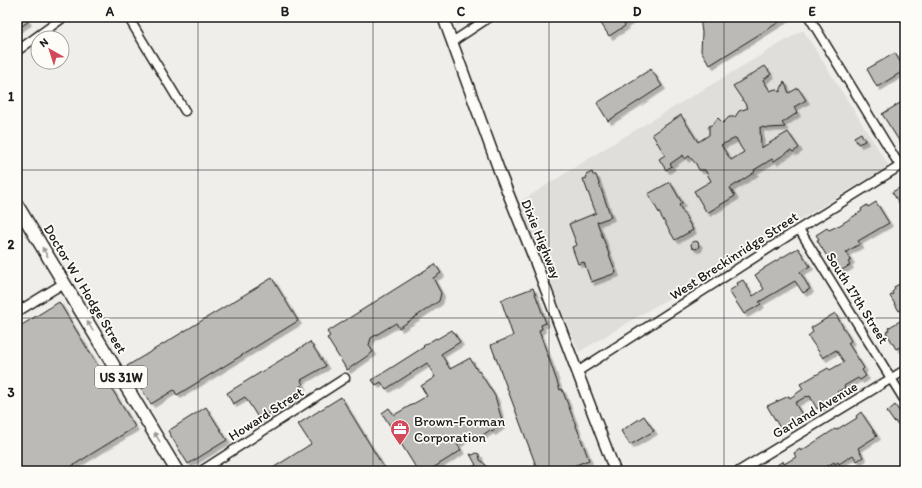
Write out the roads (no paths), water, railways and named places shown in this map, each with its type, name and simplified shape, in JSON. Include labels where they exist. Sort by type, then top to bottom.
[{"type":"main road","name":"Doctor W J Hodge Street","points":[[17,205],[177,471]]},
{"type":"street","points":[[17,51],[64,17]]},
{"type":"street","points":[[128,17],[185,111]]},
{"type":"street","name":"Dixie Highway","points":[[443,17],[500,173],[615,471]]},
{"type":"street","points":[[452,42],[490,17]]},
{"type":"street","points":[[809,17],[902,165]]},
{"type":"street","name":"West Breckinridge Street","points":[[577,372],[799,229],[902,165]]},
{"type":"street","name":"South 17th Street","points":[[799,229],[905,401]]},
{"type":"street","points":[[17,312],[64,283]]},
{"type":"street","name":"Garland Avenue","points":[[739,471],[905,370]]},
{"type":"street","name":"Howard Street","points":[[201,471],[345,378]]},
{"type":"place","name":"Brown-Forman Corporation","points":[[400,446]]}]
